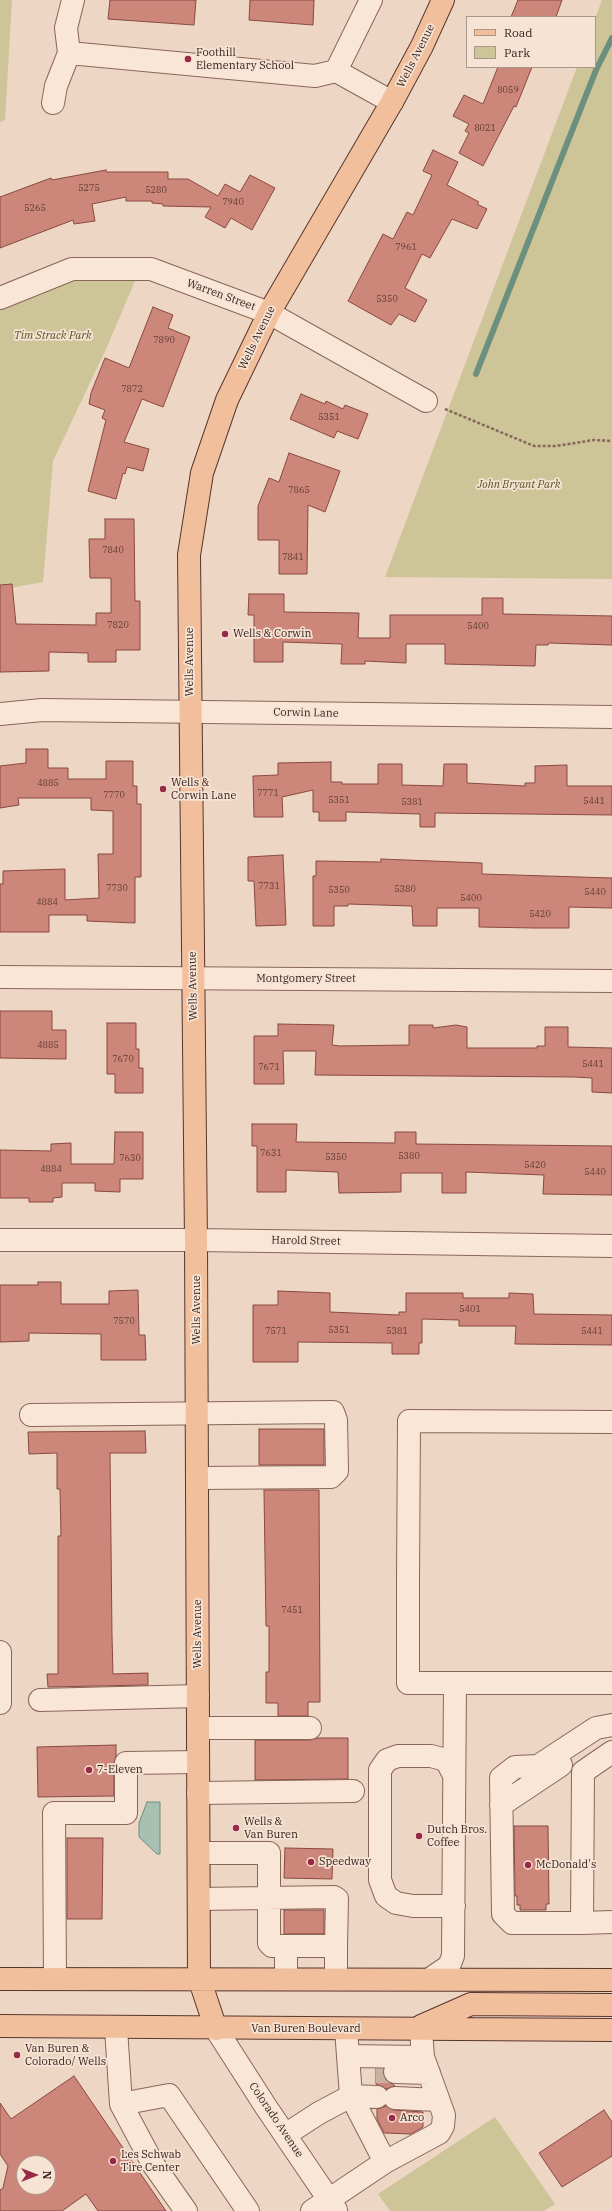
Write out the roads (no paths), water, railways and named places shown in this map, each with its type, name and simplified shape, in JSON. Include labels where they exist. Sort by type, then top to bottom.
[{"type":"main road","name":"Wells Avenue","points":[[216,2029],[199,1978],[196,1240],[192,978],[190,555],[202,473],[227,400],[269,313],[392,102],[422,46],[443,0]]},
{"type":"main road","points":[[0,1979],[199,1978],[612,1980]]},
{"type":"main road","points":[[417,2029],[471,2004],[612,2005]]},
{"type":"main road","name":"Van Buren Boulevard","points":[[0,2026],[216,2029],[612,2030]]},
{"type":"street","points":[[53,103],[56,86],[69,53],[66,28],[73,0]]},
{"type":"street","points":[[336,71],[371,0]]},
{"type":"street","points":[[69,53],[315,76],[336,71],[392,102]]},
{"type":"street","name":"Warren Street","points":[[0,298],[72,269],[151,269],[269,313],[426,400]]},
{"type":"street","name":"Corwin Lane","points":[[0,714],[42,710],[612,717]]},
{"type":"street","name":"Montgomery Street","points":[[0,977],[612,981]]},
{"type":"street","name":"Harold Street","points":[[0,1240],[196,1240],[612,1246]]},
{"type":"street","points":[[31,1415],[197,1412],[333,1412],[336,1420],[338,1471],[331,1477],[197,1478]]},
{"type":"street","points":[[612,1422],[409,1421],[408,1683],[612,1683]]},
{"type":"street","points":[[0,1652],[0,1703]]},
{"type":"street","points":[[430,1979],[449,1966],[453,1956],[455,1683]]},
{"type":"street","points":[[40,1700],[198,1696]]},
{"type":"street","points":[[612,1725],[596,1728],[538,1766],[515,1767],[501,1778],[500,1805],[502,1914],[512,1923],[612,1922]]},
{"type":"street","points":[[198,1728],[310,1728]]},
{"type":"street","points":[[500,1805],[612,1732]]},
{"type":"street","points":[[582,1923],[583,1772],[612,1752]]},
{"type":"street","points":[[454,1775],[446,1760],[431,1756],[398,1756],[387,1760],[380,1770],[380,1880],[386,1896],[396,1903],[412,1906],[454,1906]]},
{"type":"street","points":[[55,1979],[54,1813],[126,1813],[126,1763],[198,1762]]},
{"type":"street","points":[[198,1793],[353,1791]]},
{"type":"street","points":[[199,1853],[269,1853],[269,1943],[272,1946],[336,1946]]},
{"type":"street","points":[[199,1899],[334,1897],[337,1900],[336,1979]]},
{"type":"street","points":[[286,1946],[286,1979]]},
{"type":"street","points":[[453,1956],[465,1972],[484,1979]]},
{"type":"street","points":[[116,2028],[121,2104],[153,2164],[186,2211]]},
{"type":"street","name":"Colorado Avenue","points":[[216,2029],[285,2135],[326,2207]]},
{"type":"street","points":[[346,2029],[350,2077],[385,2162]]},
{"type":"street","points":[[326,2207],[385,2162],[440,2133],[443,2126],[444,2115],[431,2078],[417,2029]]},
{"type":"street","points":[[285,2135],[319,2113],[350,2077],[431,2078]]},
{"type":"street","points":[[350,2077],[386,2084],[431,2078]]},
{"type":"street","points":[[386,2084],[431,2078]]},
{"type":"street","points":[[121,2104],[169,2095],[248,2211]]},
{"type":"waterway","points":[[476,374],[596,70],[612,38]]},
{"type":"tunnel","points":[[376,2072],[395,2072]]},
{"type":"place","name":"Foothill Elementary School","points":[[188,59]]},
{"type":"place","name":"Wells & Corwin","points":[[225,634]]},
{"type":"place","name":"Wells & Corwin Lane","points":[[163,789]]},
{"type":"place","name":"7-Eleven","points":[[89,1770]]},
{"type":"place","name":"Wells & Van Buren","points":[[236,1828]]},
{"type":"place","name":"Dutch Bros. Coffee","points":[[419,1836]]},
{"type":"place","name":"Speedway","points":[[311,1862]]},
{"type":"place","name":"McDonald's","points":[[528,1865]]},
{"type":"place","name":"Van Buren & Colorado/ Wells","points":[[17,2055]]},
{"type":"place","name":"Arco","points":[[392,2118]]},
{"type":"place","name":"Les Schwab Tire Center","points":[[113,2161]]},
{"type":"park label","name":"Tim Strack Park","points":[[53,336]]},
{"type":"park label","name":"John Bryant Park","points":[[519,485]]}]
